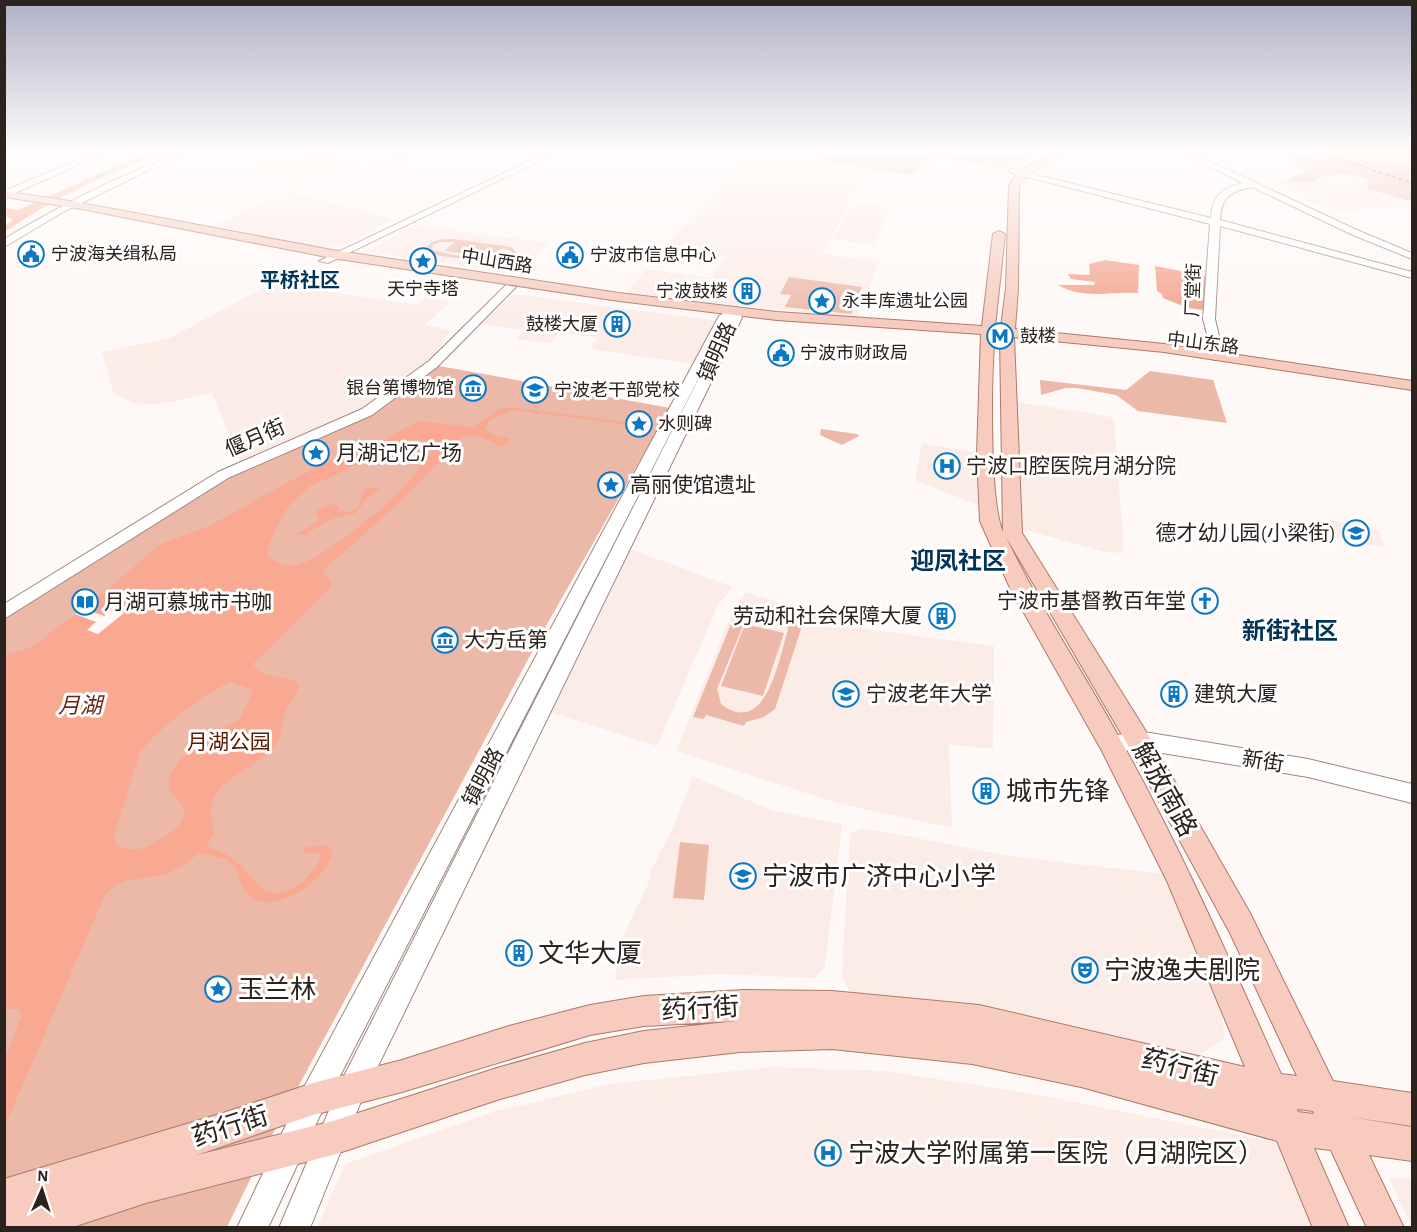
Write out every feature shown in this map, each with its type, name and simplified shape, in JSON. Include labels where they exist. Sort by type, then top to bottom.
[{"type":"main road","points":[[4,244],[51,209]]},
{"type":"main road","name":"中山西路","points":[[87,209],[332,257],[510,287],[731,315],[997,335]]},
{"type":"main road","points":[[332,257],[427,209]]},
{"type":"main road","points":[[332,257],[432,209]]},
{"type":"main road","points":[[997,335],[1000,209]]},
{"type":"main road","points":[[997,335],[1012,288],[1012,209]]},
{"type":"main road","points":[[1164,209],[1413,275]]},
{"type":"main road","name":"厂堂街","points":[[1218,209],[1214,222],[1209,319],[1218,357]]},
{"type":"main road","points":[[1310,209],[1356,233],[1413,254]]},
{"type":"main road","name":"中山西路","points":[[332,257],[731,315]]},
{"type":"main road","name":"偃月街","points":[[4,613],[223,475],[367,412],[433,364],[510,287]]},
{"type":"main road","name":"镇明路","points":[[294,1227],[352,1090],[731,315]]},
{"type":"main road","name":"镇明路","points":[[252,1227],[313,1098],[731,315]]},
{"type":"main road","name":"中山东路","points":[[997,335],[1164,348],[1413,385]]},
{"type":"main road","name":"中山东路","points":[[997,335],[1222,364],[1413,393]]},
{"type":"main road","name":"解放南路","points":[[997,335],[1013,533],[1138,740],[1240,923],[1386,1227]]},
{"type":"main road","name":"解放南路","points":[[997,335],[985,454],[989,521],[1020,588],[1111,744],[1178,874],[1285,1127],[1331,1227]]},
{"type":"main road","name":"新街","points":[[1111,744],[1138,740],[1308,768],[1413,794]]},
{"type":"main road","name":"药行街","points":[[4,1197],[226,1129],[313,1098],[352,1090],[590,1020],[644,1011],[742,1005],[832,1006],[979,1020],[1080,1042],[1270,1089],[1413,1109]]},
{"type":"main road","name":"药行街","points":[[14,1227],[146,1185],[333,1138],[497,1084],[585,1059],[691,1041],[832,1034],[972,1048],[1081,1071],[1285,1127],[1413,1144]]},
{"type":"shaded area","points":[[250,209],[357,209],[393,219],[348,244],[326,248],[212,226]]},
{"type":"shaded area","points":[[698,209],[846,209],[822,254],[879,262],[857,318],[626,293],[646,269],[711,278],[725,256],[664,248]]},
{"type":"shaded area","points":[[849,209],[890,209],[873,245],[833,239]]},
{"type":"shaded area","points":[[1326,209],[1371,209],[1329,211]]},
{"type":"shaded area","points":[[412,225],[550,243],[520,270],[507,273],[435,261],[425,256],[411,258],[368,252]]},
{"type":"shaded area","points":[[1105,260],[1139,265],[1138,293],[1088,294],[1068,290],[1058,285],[1094,285],[1095,282],[1071,279],[1068,274],[1090,275],[1089,264]]},
{"type":"shaded area","points":[[1155,266],[1206,276],[1204,310],[1188,308],[1163,298],[1162,294],[1157,291]]},
{"type":"shaded area","points":[[272,283],[417,305],[426,298],[450,302],[425,325],[451,330],[428,364],[361,413],[241,463],[212,393],[166,403],[140,405],[114,395],[102,352],[170,338]]},
{"type":"shaded area","points":[[513,294],[719,321],[695,364],[590,349],[598,338],[560,332],[550,343],[517,339],[524,330],[482,324]]},
{"type":"shaded area","points":[[1019,402],[1111,417],[1114,420],[1124,550],[1116,553],[1105,552],[1022,529],[1014,404]]},
{"type":"shaded area","name":"宁波口腔医院月湖分院","points":[[922,443],[976,453],[978,505],[915,480]]},
{"type":"shaded area","name":"德才幼儿园(小梁街)","points":[[1328,519],[1379,530],[1385,548],[1332,537]]},
{"type":"shaded area","points":[[630,549],[733,587],[718,605],[657,746],[550,712]]},
{"type":"shaded area","name":"宁波老年大学","points":[[746,592],[852,627],[994,646],[993,749],[949,744],[952,828],[837,803],[676,751],[734,608]]},
{"type":"shaded area","name":"宁波市广济中心小学","points":[[693,776],[773,811],[842,824],[825,967],[814,978],[721,974],[616,980],[617,949],[649,882],[651,870],[674,826]]},
{"type":"shaded area","points":[[863,828],[1017,857],[1165,874],[1174,883],[1221,1010],[1225,1038],[1200,1055],[1144,1047],[1010,1012],[849,992],[842,974],[850,833]]},
{"type":"shaded area","name":"宁波大学附属第一医院（月湖院区）","points":[[774,1067],[886,1071],[1039,1095],[1275,1142],[1313,1227],[317,1227],[345,1164],[493,1112],[610,1084]]},
{"type":"shaded area","points":[[1412,1178],[1412,1227],[1389,1179]]},
{"type":"green space","points":[[454,239],[511,247],[518,254],[507,261],[523,264],[520,267],[413,252],[417,249],[426,250],[434,242]],"holes":[[[440,242],[455,242],[444,251],[491,257],[502,248],[511,251],[511,254],[505,257],[485,258],[448,254],[432,249],[433,245]]]},
{"type":"green space","name":"永丰库遗址公园","points":[[789,277],[862,287],[851,314],[785,307],[791,295],[780,294]]},
{"type":"green space","name":"月湖公园","points":[[434,365],[670,408],[546,626],[269,1141],[227,1227],[5,1228],[5,618],[225,476],[368,412]]},
{"type":"green space","points":[[1150,371],[1213,380],[1227,423],[1138,411],[1116,395],[1077,388],[1066,388],[1041,395],[1040,380],[1126,390]]},
{"type":"green space","points":[[821,429],[859,436],[842,445],[820,435]]},
{"type":"green space","points":[[740,602],[784,608],[797,619],[801,629],[775,709],[764,717],[746,722],[744,726],[706,715],[704,719],[693,717]],"holes":[[[764,611],[782,617],[788,630],[768,691],[760,703],[749,711],[736,712],[721,704],[717,689],[747,616]]]},
{"type":"green space","points":[[745,624],[784,633],[763,696],[721,686]]},
{"type":"green space","points":[[680,842],[709,845],[704,900],[673,898]]},
{"type":"water","points":[[5,209],[41,209],[5,232],[4,226],[13,220],[5,216]]},
{"type":"water","name":"月湖","points":[[509,407],[649,425],[646,427],[512,410],[490,420],[485,428],[491,434],[511,439],[510,442],[502,447],[471,435],[460,439],[406,497],[326,568],[322,573],[331,580],[331,587],[253,664],[261,673],[296,681],[299,686],[284,715],[281,734],[275,745],[265,756],[219,789],[213,800],[211,814],[215,832],[206,847],[232,858],[262,889],[274,893],[283,892],[299,884],[318,864],[320,853],[304,853],[306,847],[325,845],[332,850],[330,861],[323,872],[301,891],[274,902],[262,902],[252,898],[243,888],[235,866],[225,859],[200,853],[167,874],[131,880],[111,889],[105,895],[5,1126],[5,1058],[22,1015],[19,1009],[4,1009],[5,655],[31,647],[92,602],[161,544],[209,526],[312,469],[378,443],[418,421],[472,427],[499,409]],"holes":[[[411,439],[428,441],[434,449],[415,474],[372,516],[339,542],[309,561],[297,565],[285,565],[268,556],[267,550],[279,522],[290,505],[309,487]],[[230,682],[253,690],[239,720],[208,734],[182,758],[170,774],[169,790],[183,808],[182,819],[166,836],[145,847],[140,849],[120,847],[113,839],[140,753],[181,713]]]},
{"type":"water","points":[[372,487],[380,489],[367,498],[356,513],[332,519],[304,535],[298,534],[319,520],[315,512],[329,504],[349,512],[358,508],[365,489]]},
{"type":"pier","points":[[82,608],[104,616],[113,609],[124,613],[98,634],[87,630],[96,622],[75,614]]},
{"type":"place","name":"宁波海关缉私局","points":[[31,254]]},
{"type":"place","name":"宁波市信息中心","points":[[570,255]]},
{"type":"place","name":"天宁寺塔","points":[[423,261]]},
{"type":"place","name":"宁波鼓楼","points":[[747,291]]},
{"type":"place","name":"永丰库遗址公园","points":[[822,301]]},
{"type":"place","name":"鼓楼大厦","points":[[617,324]]},
{"type":"place","name":"鼓楼","points":[[1000,336]]},
{"type":"place","name":"宁波市财政局","points":[[781,353]]},
{"type":"place","name":"银台第博物馆","points":[[473,388]]},
{"type":"place","name":"宁波老干部党校","points":[[535,390]]},
{"type":"place","name":"水则碑","points":[[639,424]]},
{"type":"place","name":"月湖记忆广场","points":[[316,453]]},
{"type":"place","name":"宁波口腔医院月湖分院","points":[[947,466]]},
{"type":"place","name":"高丽使馆遗址","points":[[611,485]]},
{"type":"place","name":"德才幼儿园(小梁街)","points":[[1356,533]]},
{"type":"place","name":"宁波市基督教百年堂","points":[[1205,601]]},
{"type":"place","name":"月湖可慕城市书咖","points":[[85,602]]},
{"type":"place","name":"劳动和社会保障大厦","points":[[942,616]]},
{"type":"place","name":"大方岳第","points":[[445,640]]},
{"type":"place","name":"宁波老年大学","points":[[846,694]]},
{"type":"place","name":"建筑大厦","points":[[1174,694]]},
{"type":"place","name":"城市先锋","points":[[986,791]]},
{"type":"place","name":"宁波市广济中心小学","points":[[743,876]]},
{"type":"place","name":"文华大厦","points":[[519,953]]},
{"type":"place","name":"宁波逸夫剧院","points":[[1085,970]]},
{"type":"place","name":"玉兰林","points":[[218,989]]},
{"type":"place","name":"宁波大学附属第一医院（月湖院区）","points":[[828,1153]]},
{"type":"district","name":"平桥社区","points":[[300,280]]},
{"type":"district","name":"迎凤社区","points":[[958,561]]},
{"type":"district","name":"新街社区","points":[[1290,631]]}]
